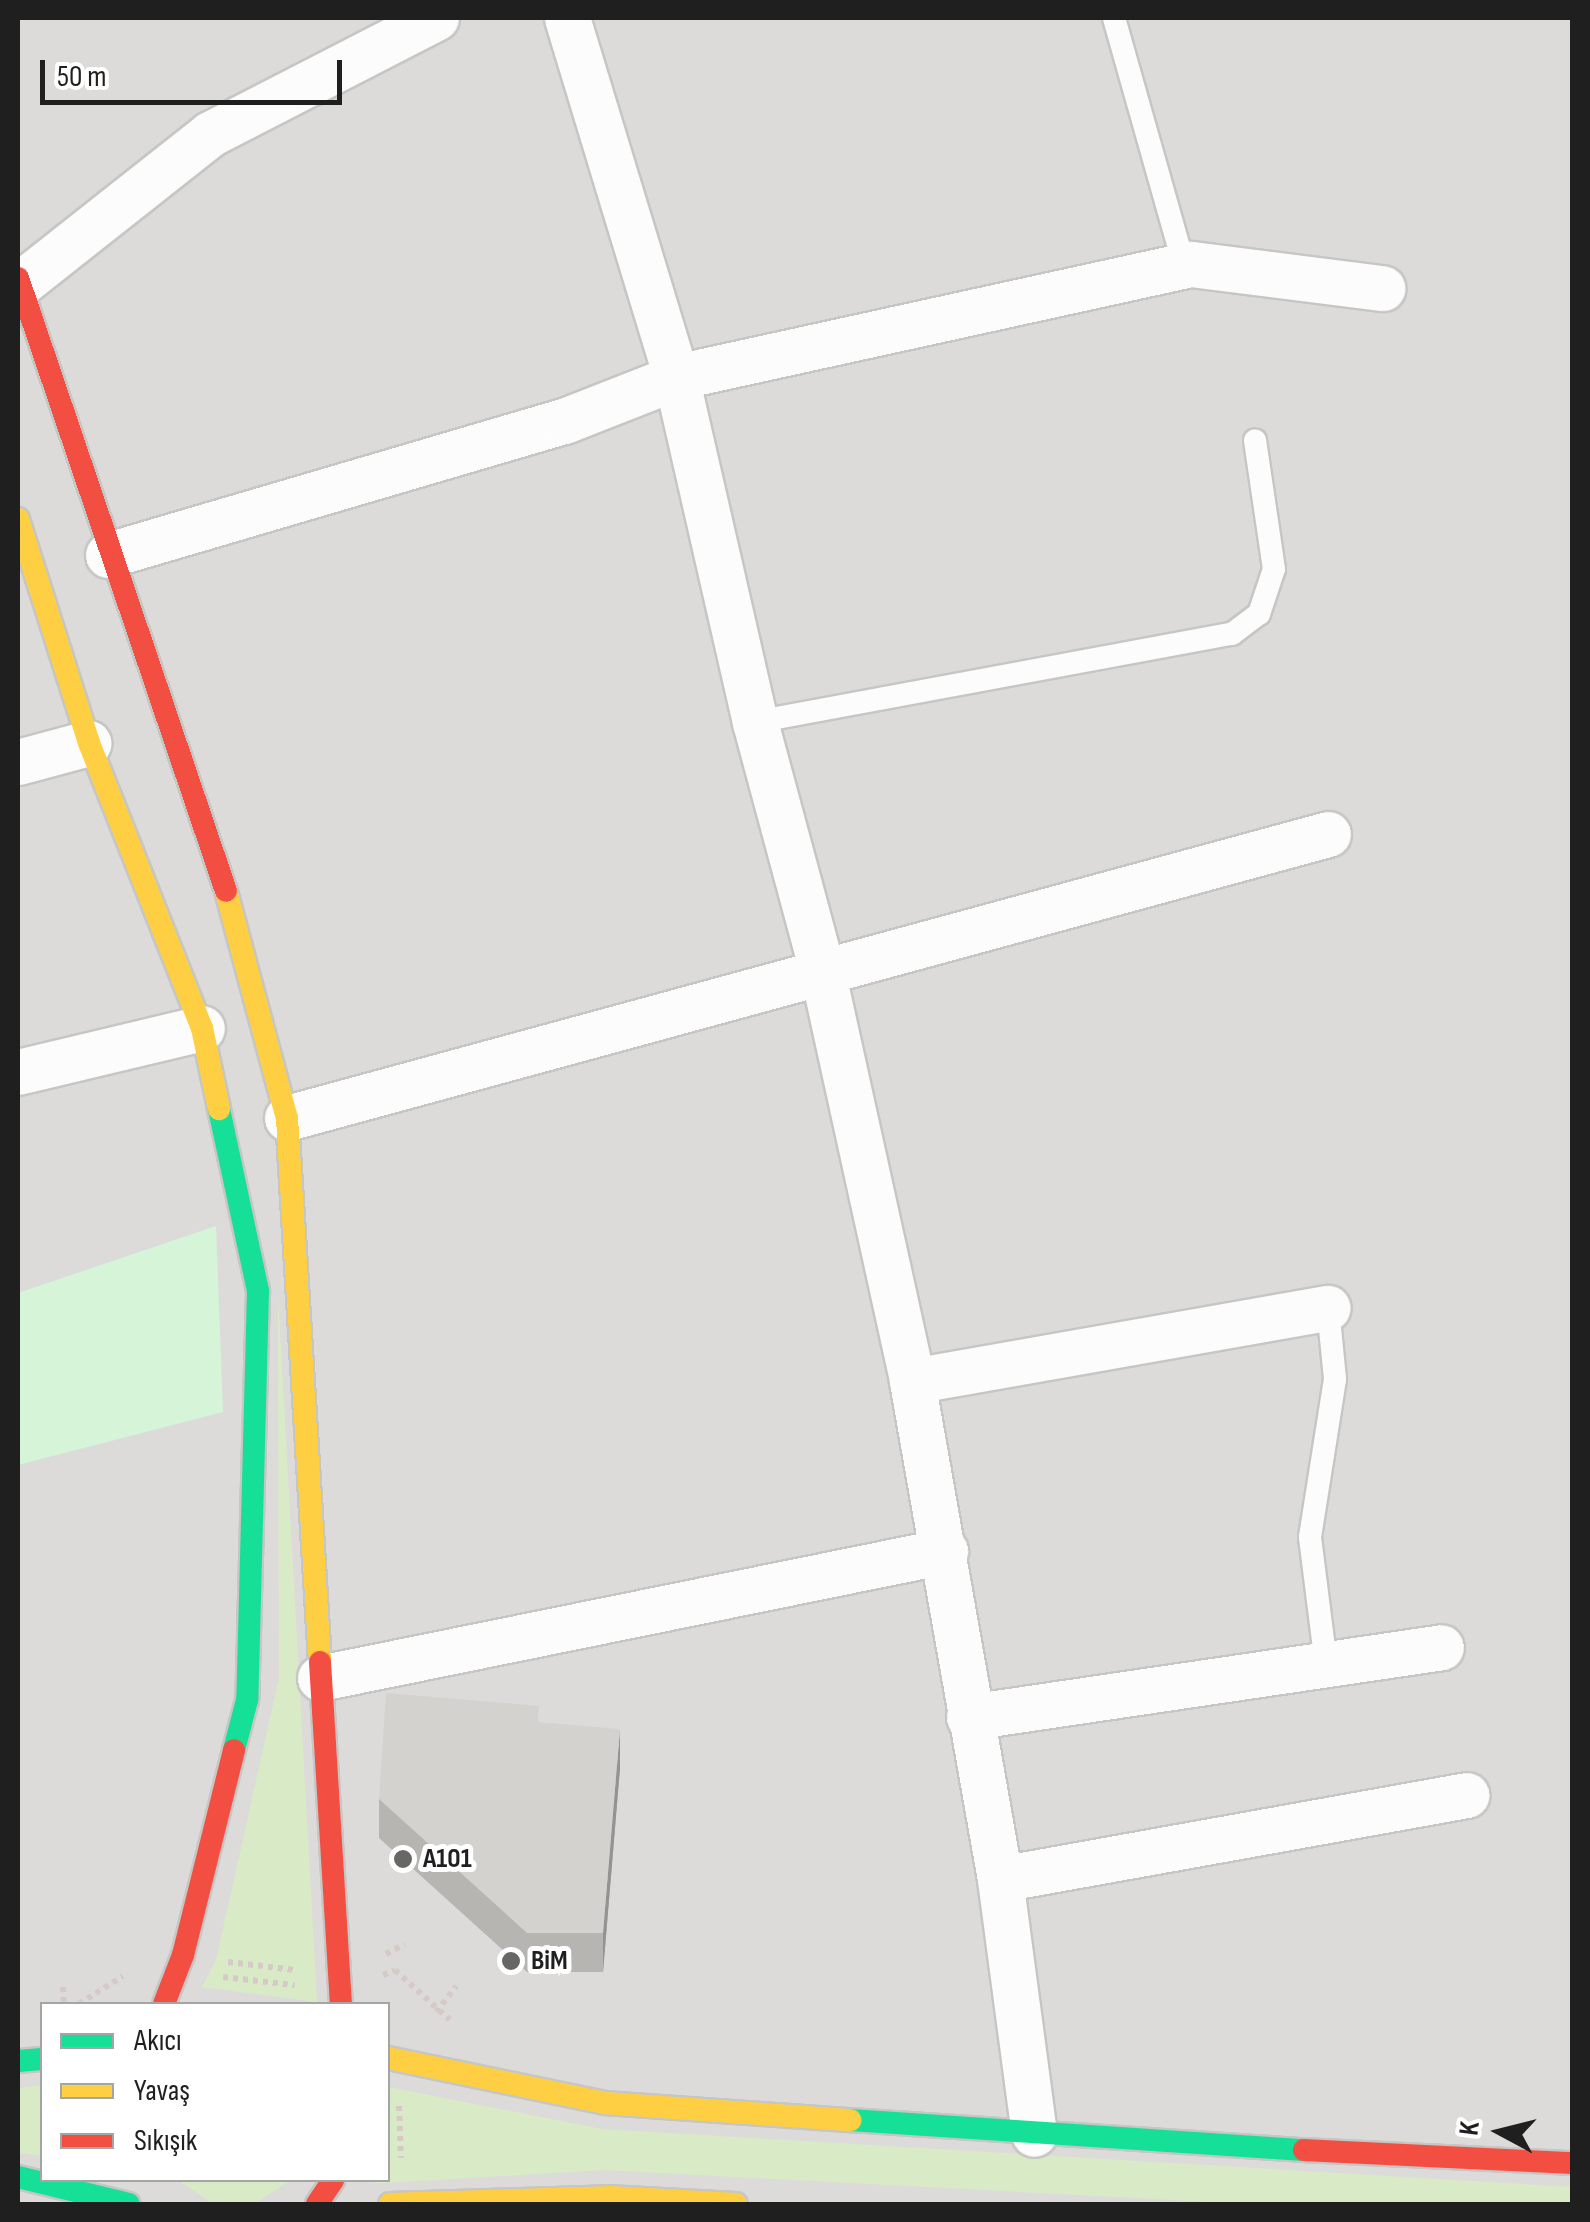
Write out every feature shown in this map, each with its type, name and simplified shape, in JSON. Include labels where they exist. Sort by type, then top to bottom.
[{"type":"street","points":[[341,2002],[287,1118],[228,898],[108,555],[18,281],[210,134],[436,18]]},
{"type":"street","points":[[568,18],[676,377],[756,722],[822,970],[912,1381],[945,1552],[969,1717],[1000,1879],[1034,2134]]},
{"type":"street","points":[[108,555],[564,422],[676,377],[1184,266],[1382,288]]},
{"type":"street","points":[[18,519],[89,743],[202,1028],[258,1292],[247,1700],[183,1955],[165,2002]]},
{"type":"street","points":[[18,762],[89,743]]},
{"type":"street","points":[[287,1118],[1328,834]]},
{"type":"street","points":[[18,1072],[202,1028]]},
{"type":"street","points":[[912,1381],[1328,1308]]},
{"type":"street","points":[[320,1678],[945,1552]]},
{"type":"street","points":[[969,1717],[1441,1647]]},
{"type":"street","points":[[1000,1879],[1466,1794]]},
{"type":"street","points":[[390,2058],[605,2102],[1034,2134],[1572,2163]]},
{"type":"street","points":[[50,2182],[145,2197]]},
{"type":"street","points":[[317,2204],[335,2182]]},
{"type":"street","points":[[390,2204],[609,2197],[736,2204]]},
{"type":"lane","points":[[1114,18],[1184,266]]},
{"type":"lane","points":[[756,722],[1232,634],[1259,614],[1274,570],[1255,440]]},
{"type":"lane","points":[[1326,1664],[1310,1536],[1335,1379],[1328,1308]]},
{"type":"path","points":[[183,1955],[339,1978],[406,1944]]},
{"type":"path","points":[[63,1987],[64,2002]]},
{"type":"shaded area","points":[[18,18],[1572,18],[1572,2204],[18,2204]]},
{"type":"green space","points":[[216,1226],[223,1412],[18,1465],[18,1293]]},
{"type":"green space","points":[[278,1297],[317,2002],[202,1987],[216,1960],[279,1678]]},
{"type":"green space","points":[[40,2085],[40,2156],[18,2152],[18,2088]]},
{"type":"green space","points":[[390,2087],[602,2129],[1572,2187],[1572,2204],[1250,2204],[604,2170],[368,2184],[390,2182]]},
{"type":"green space","points":[[181,2182],[288,2182],[254,2204],[213,2204]]},
{"type":"building","points":[[386,1693],[539,1706],[538,1722],[620,1729],[603,1933],[527,1933],[379,1799]]},
{"type":"traffic: fast","points":[[219,1109],[258,1291],[247,1700],[234,1750]]},
{"type":"traffic: fast","points":[[18,2061],[40,2059]]},
{"type":"traffic: fast","points":[[850,2120],[1304,2150]]},
{"type":"traffic: fast","points":[[18,2177],[129,2204]]},
{"type":"traffic: slow","points":[[18,519],[89,743],[202,1028],[219,1109]]},
{"type":"traffic: slow","points":[[226,891],[287,1118],[320,1662]]},
{"type":"traffic: slow","points":[[390,2058],[605,2103],[850,2120]]},
{"type":"traffic: slow","points":[[390,2204],[609,2197],[736,2204]]},
{"type":"traffic: jam","points":[[18,278],[226,891]]},
{"type":"traffic: jam","points":[[320,1662],[341,2002]]},
{"type":"traffic: jam","points":[[165,2002],[183,1955],[234,1750]]},
{"type":"traffic: jam","points":[[1304,2150],[1572,2163]]},
{"type":"traffic: jam","points":[[317,2204],[332,2182]]},
{"type":"place","name":"A101","points":[[403,1859]]},
{"type":"place","name":"BiM","points":[[511,1961]]}]
